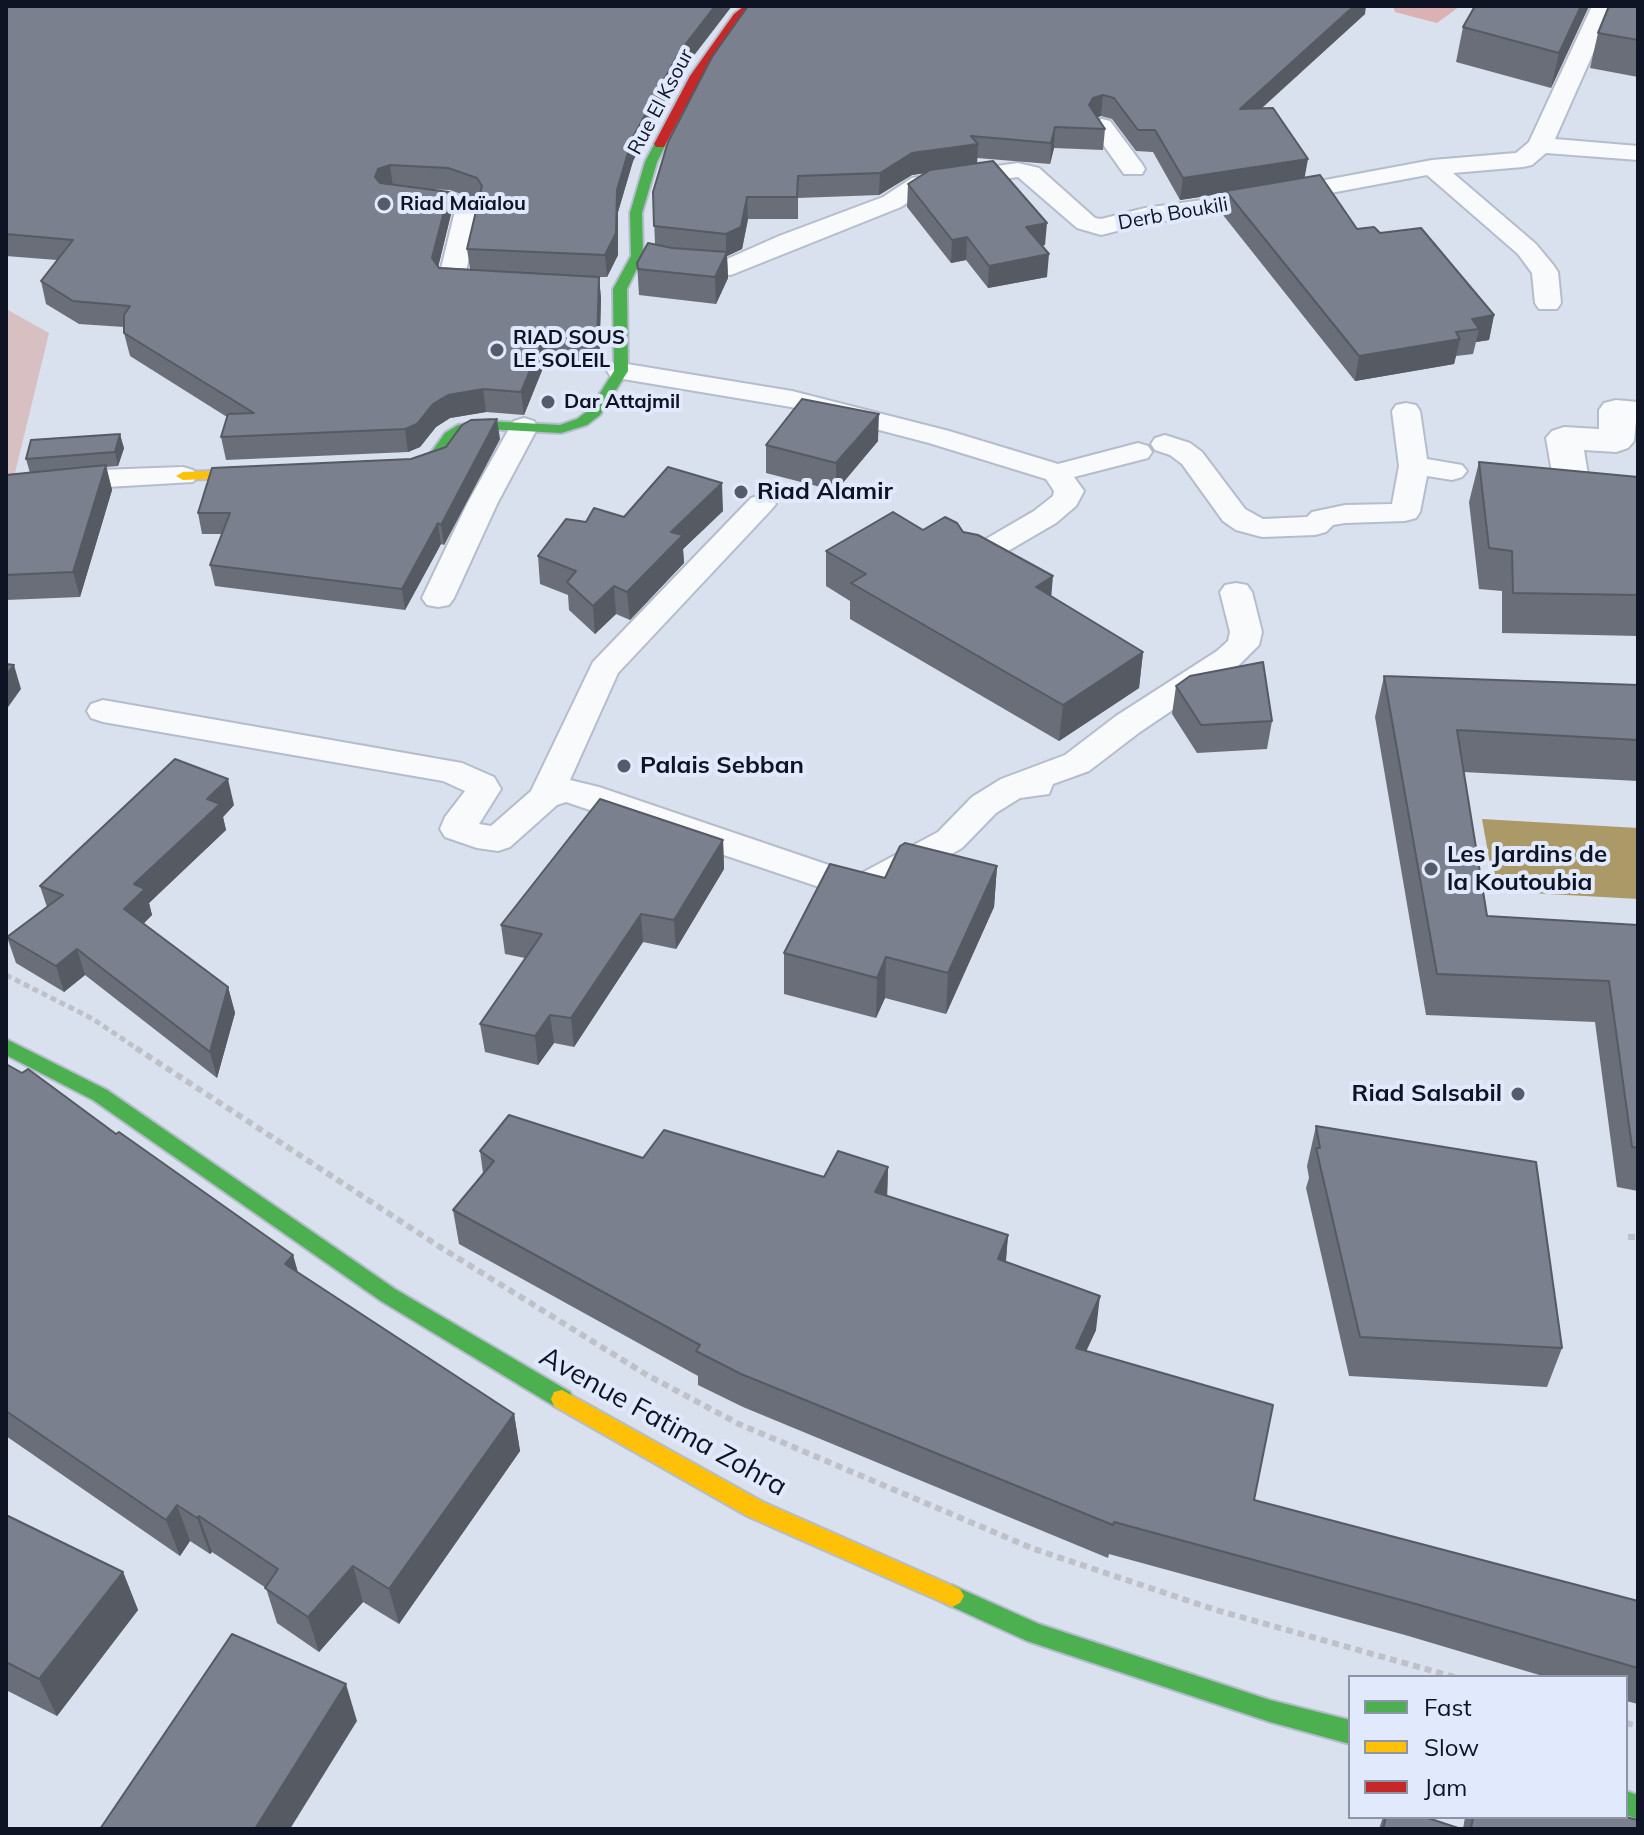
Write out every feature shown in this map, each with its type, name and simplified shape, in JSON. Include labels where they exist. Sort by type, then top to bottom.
[{"type":"street","name":"Rue El Ksour","points":[[621,371],[620,289],[637,256],[636,213],[651,162],[696,76],[738,16],[751,6]]},
{"type":"street","points":[[367,468],[414,465],[435,457],[450,436],[463,428],[486,425],[561,429],[589,417],[621,371]]},
{"type":"street","points":[[1638,412],[1616,410],[1616,441],[1564,438],[1572,484],[1638,493]]},
{"type":"street","points":[[183,476],[290,472]]},
{"type":"street","name":"Avenue Fatima Zohra","points":[[6,1046],[100,1095],[388,1295],[755,1509],[1035,1633],[1270,1711],[1348,1731]]},
{"type":"lane","points":[[1603,6],[1540,145],[1638,153]]},
{"type":"lane","points":[[1102,126],[1133,169]]},
{"type":"lane","name":"Derb Boukili","points":[[637,256],[674,263],[731,267],[788,241],[892,202],[921,183],[1018,170],[1030,173],[1086,223],[1101,227],[1176,204],[1432,167],[1523,160],[1540,145]]},
{"type":"lane","points":[[1432,167],[1527,249],[1545,272],[1548,303]]},
{"type":"lane","points":[[393,197],[450,201],[468,207],[451,281],[498,285],[476,314]]},
{"type":"lane","points":[[591,288],[620,289]]},
{"type":"lane","points":[[621,371],[792,399],[939,437],[1057,473],[1151,448],[1180,449],[1192,458],[1234,515],[1247,524],[1262,528],[1315,526],[1323,518],[1345,514],[1405,512],[1414,466],[1406,411]]},
{"type":"lane","points":[[438,598],[482,504],[524,427]]},
{"type":"lane","points":[[1414,466],[1452,471]]},
{"type":"lane","points":[[973,559],[1045,517],[1066,500],[1069,491],[1057,473]]},
{"type":"lane","points":[[6,488],[72,480],[183,476]]},
{"type":"lane","points":[[103,711],[450,771],[477,781],[484,789],[457,829],[498,839],[545,797],[604,669],[761,504]]},
{"type":"lane","points":[[545,797],[566,791],[587,795],[861,889],[950,840],[984,805],[1077,763],[1128,724],[1228,658],[1243,645],[1246,632],[1236,592]]},
{"type":"path","points":[[6,975],[93,1019],[440,1247],[647,1375],[739,1424],[1034,1549],[1216,1610],[1447,1675]]},
{"type":"path","points":[[1628,1237],[1638,1237]]},
{"type":"shaded area","points":[[1393,6],[1460,6],[1437,23],[1395,12]]},
{"type":"shaded area","points":[[6,309],[49,333],[14,477],[6,478]]},
{"type":"shaded area","points":[[1482,819],[1638,828],[1638,899],[1495,891]]},
{"type":"building","points":[[6,6],[715,6],[678,54],[632,139],[617,190],[616,233],[605,255],[467,249],[482,186],[477,178],[448,168],[390,165],[378,169],[375,177],[380,183],[449,192],[432,258],[439,268],[599,277],[597,342],[545,335],[521,392],[483,389],[448,395],[433,404],[417,424],[405,429],[221,437],[228,414],[254,413],[124,333],[124,315],[130,306],[73,301],[41,281],[73,240],[6,234]]},
{"type":"building","points":[[748,6],[1354,6],[1240,109],[1273,108],[1308,159],[1183,178],[1155,130],[1138,130],[1114,98],[1103,95],[1093,98],[1089,105],[1105,129],[1055,127],[1051,143],[971,136],[978,144],[912,153],[880,173],[798,176],[797,197],[747,197],[741,227],[726,234],[654,226],[653,192],[668,142],[712,57]]},
{"type":"building","points":[[1475,6],[1581,6],[1559,53],[1463,27]]},
{"type":"building","points":[[1609,6],[1638,6],[1638,40],[1598,33]]},
{"type":"building","points":[[993,161],[1047,223],[1026,227],[1049,254],[989,266],[967,237],[952,240],[908,184],[930,170]]},
{"type":"building","points":[[1320,175],[1357,229],[1374,227],[1380,233],[1421,228],[1494,315],[1472,319],[1479,329],[1456,332],[1460,339],[1359,356],[1226,191]]},
{"type":"building","points":[[648,243],[727,252],[715,277],[638,269],[637,263]]},
{"type":"building","points":[[802,399],[879,414],[836,463],[766,445]]},
{"type":"building","points":[[497,419],[441,525],[438,523],[402,589],[210,565],[230,513],[198,513],[212,468],[411,459],[446,447],[462,425],[471,420]]},
{"type":"building","points":[[120,434],[115,452],[26,459],[31,440]]},
{"type":"building","points":[[1479,462],[1638,477],[1638,595],[1513,593],[1512,551],[1489,548]]},
{"type":"building","points":[[106,465],[73,572],[6,575],[6,475]]},
{"type":"building","points":[[668,467],[722,483],[671,532],[683,535],[627,592],[614,586],[593,606],[567,582],[576,571],[538,556],[566,519],[586,522],[594,508],[624,517]]},
{"type":"building","points":[[893,512],[923,530],[945,517],[957,523],[963,532],[978,535],[1053,576],[1036,587],[1143,652],[1063,705],[851,583],[866,574],[826,551]]},
{"type":"building","points":[[1263,662],[1272,721],[1201,725],[1176,686],[1190,676]]},
{"type":"building","points":[[6,664],[14,665],[6,675]]},
{"type":"building","points":[[1384,676],[1638,685],[1638,740],[1457,730],[1487,916],[1638,925],[1638,1148],[1632,1147],[1609,981],[1437,974]]},
{"type":"building","points":[[175,759],[228,779],[207,799],[220,804],[134,884],[145,889],[124,909],[228,987],[210,1052],[77,949],[56,966],[7,937],[63,895],[40,886]]},
{"type":"building","points":[[600,799],[723,840],[674,920],[641,914],[571,1018],[550,1015],[535,1036],[480,1024],[542,934],[501,925]]},
{"type":"building","points":[[905,843],[997,866],[948,973],[886,957],[877,978],[784,953],[830,864],[885,878],[900,846]]},
{"type":"building","points":[[6,1064],[22,1073],[28,1069],[116,1134],[119,1132],[293,1255],[285,1264],[514,1414],[389,1589],[353,1566],[308,1617],[265,1588],[278,1569],[199,1516],[197,1518],[177,1505],[166,1520],[6,1411]]},
{"type":"building","points":[[509,1115],[643,1158],[664,1130],[824,1177],[838,1151],[888,1167],[875,1192],[1008,1235],[998,1259],[1100,1296],[1076,1348],[1273,1405],[1254,1500],[1638,1601],[1638,1668],[1416,1604],[1114,1522],[1113,1525],[741,1374],[696,1351],[700,1345],[453,1210],[494,1161],[480,1151]]},
{"type":"building","points":[[1316,1126],[1536,1162],[1562,1348],[1360,1337],[1316,1148],[1320,1148]]},
{"type":"building","points":[[6,1515],[123,1572],[39,1679],[6,1662]]},
{"type":"building","points":[[232,1634],[346,1684],[255,1829],[100,1829]]},
{"type":"building","points":[[1386,1819],[1431,1819],[1461,1829],[1383,1829]]},
{"type":"building","points":[[1473,1819],[1638,1820],[1638,1829],[1471,1829]]},
{"type":"traffic: fast","points":[[385,468],[414,465],[435,457],[450,436],[463,428],[486,425],[561,429],[582,422],[595,412],[621,371],[620,289],[637,256],[636,213],[651,162],[660,144]]},
{"type":"traffic: fast","points":[[6,1046],[100,1095],[388,1295],[562,1399]]},
{"type":"traffic: fast","points":[[952,1596],[1035,1633],[1270,1711],[1348,1731]]},
{"type":"traffic: fast","points":[[1628,1804],[1638,1807]]},
{"type":"traffic: slow","points":[[183,476],[268,473]]},
{"type":"traffic: slow","points":[[562,1399],[755,1509],[952,1596]]},
{"type":"traffic: jam","points":[[660,144],[696,76],[738,16],[751,6]]},
{"type":"place","name":"Riad Maïalou","points":[[384,204]]},
{"type":"place","name":"RIAD SOUS LE SOLEIL","points":[[497,350]]},
{"type":"place","name":"Dar Attajmil","points":[[548,402]]},
{"type":"place","name":"Riad Alamir","points":[[741,492]]},
{"type":"place","name":"Palais Sebban","points":[[624,766]]},
{"type":"place","name":"Les Jardins de la Koutoubia","points":[[1431,869]]},
{"type":"place","name":"Riad Salsabil","points":[[1518,1094]]}]
